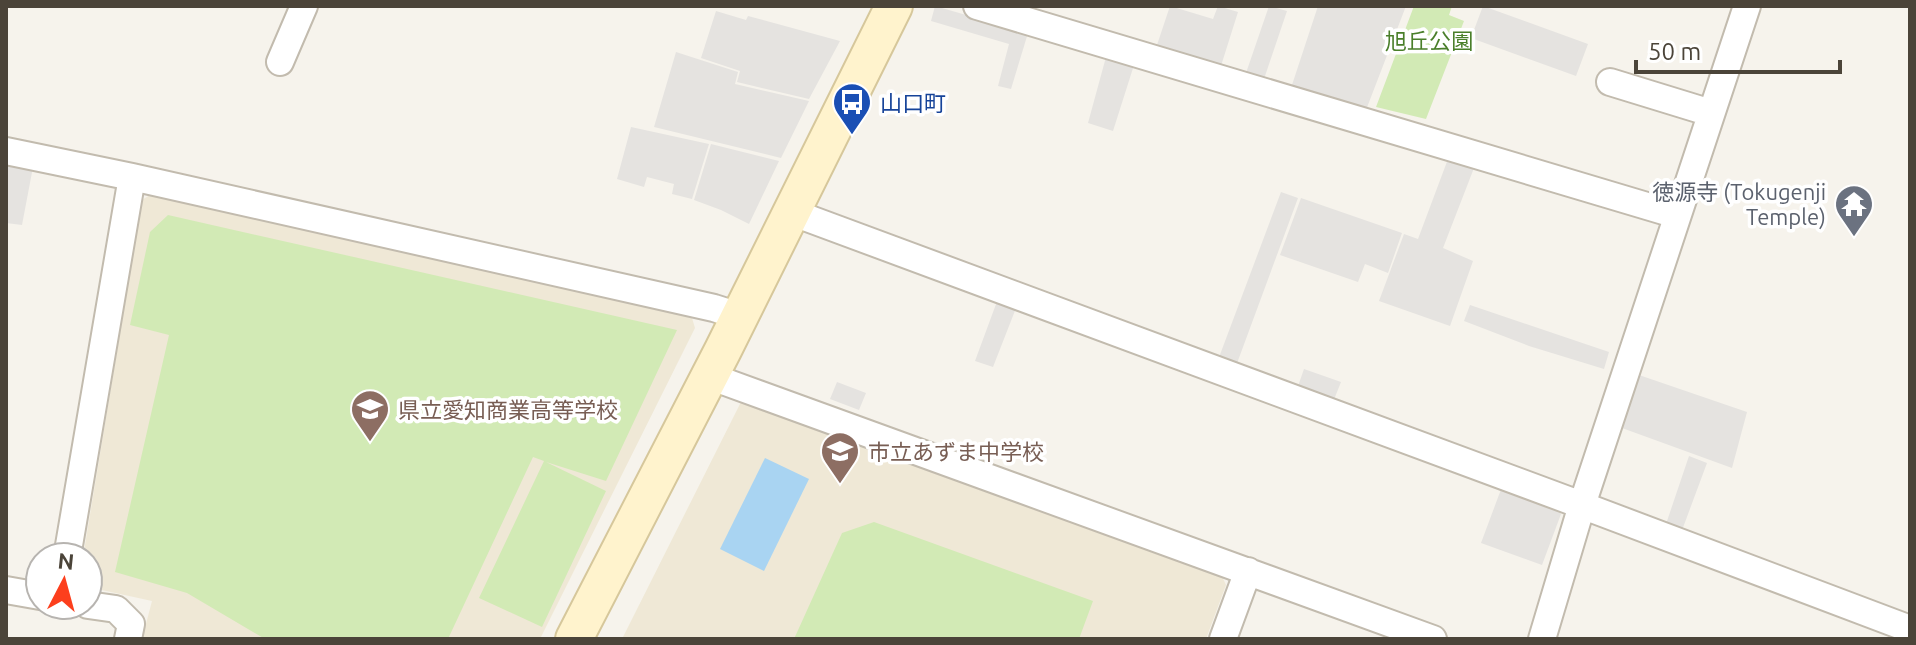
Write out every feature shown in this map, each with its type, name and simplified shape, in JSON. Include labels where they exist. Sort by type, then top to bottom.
[{"type":"street","points":[[280,62],[304,6]]},
{"type":"street","points":[[574,639],[894,6]]},
{"type":"street","points":[[977,6],[1677,215]]},
{"type":"street","points":[[1542,639],[1582,505],[1747,6]]},
{"type":"street","points":[[1610,82],[1711,113]]},
{"type":"street","points":[[6,151],[739,316]]},
{"type":"street","points":[[70,541],[132,177]]},
{"type":"street","points":[[791,212],[1910,629]]},
{"type":"street","points":[[709,376],[1433,639]]},
{"type":"street","points":[[1223,639],[1248,571]]},
{"type":"street","points":[[104,607],[116,609],[131,624],[128,639]]},
{"type":"shaded area","points":[[935,6],[1028,33],[1011,89],[998,86],[1009,44],[931,21]]},
{"type":"shaded area","points":[[1170,6],[1213,19],[1218,6],[1238,12],[1220,69],[1156,48]]},
{"type":"shaded area","points":[[1269,6],[1287,11],[1264,79],[1246,73]]},
{"type":"shaded area","points":[[1318,6],[1406,6],[1366,110],[1291,88]]},
{"type":"shaded area","points":[[1483,6],[1588,44],[1576,76],[1471,38]]},
{"type":"shaded area","points":[[716,11],[746,20],[748,16],[840,41],[809,99],[737,82],[740,71],[701,58]]},
{"type":"shaded area","points":[[676,52],[738,72],[735,84],[809,101],[781,158],[654,127]]},
{"type":"shaded area","points":[[1106,57],[1134,65],[1113,131],[1088,123]]},
{"type":"shaded area","points":[[631,127],[709,144],[692,199],[672,194],[674,184],[647,177],[644,187],[617,179]]},
{"type":"shaded area","points":[[711,144],[779,161],[749,224],[694,200]]},
{"type":"shaded area","points":[[1448,159],[1474,168],[1443,248],[1473,261],[1450,326],[1379,301],[1404,234],[1418,239]]},
{"type":"shaded area","points":[[6,162],[33,167],[22,225],[6,223]]},
{"type":"shaded area","points":[[1281,192],[1298,198],[1236,366],[1218,360]]},
{"type":"shaded area","name":"県立愛知商業高等学校","points":[[153,193],[692,318],[695,328],[540,639],[142,639],[152,601],[104,590],[104,541],[86,541],[142,200]]},
{"type":"shaded area","points":[[1301,198],[1402,233],[1388,273],[1365,264],[1358,282],[1280,255]]},
{"type":"shaded area","points":[[999,296],[1018,303],[993,367],[975,361]]},
{"type":"shaded area","points":[[1470,305],[1609,352],[1604,369],[1529,346],[1464,321]]},
{"type":"shaded area","points":[[1304,369],[1341,382],[1333,402],[1297,389]]},
{"type":"shaded area","points":[[1639,375],[1747,412],[1732,468],[1622,428]]},
{"type":"shaded area","points":[[837,382],[866,393],[859,410],[830,399]]},
{"type":"shaded area","name":"市立あずま中学校","points":[[743,398],[1220,572],[1226,585],[1206,639],[622,639]]},
{"type":"shaded area","points":[[1689,456],[1707,463],[1681,533],[1665,527]]},
{"type":"shaded area","points":[[1503,484],[1555,503],[1561,514],[1542,565],[1481,543]]},
{"type":"green space","name":"旭丘公園","points":[[1414,6],[1452,6],[1449,15],[1464,21],[1426,119],[1376,107]]},
{"type":"green space","name":"県立愛知商業高等学校","points":[[168,215],[677,330],[606,481],[546,462],[606,491],[542,627],[479,598],[544,461],[533,457],[448,639],[265,639],[187,593],[115,572],[169,335],[130,325],[150,232]]},
{"type":"green space","points":[[874,522],[1093,601],[1079,639],[794,639],[842,533]]},
{"type":"water","points":[[765,458],[809,479],[764,571],[720,549]]},
{"type":"place","name":"山口町","points":[[852,136]]},
{"type":"place","name":"徳源寺 (Tokugenji Temple)","points":[[1854,238]]},
{"type":"place","name":"県立愛知商業高等学校","points":[[370,443]]},
{"type":"place","name":"市立あずま中学校","points":[[840,485]]}]
